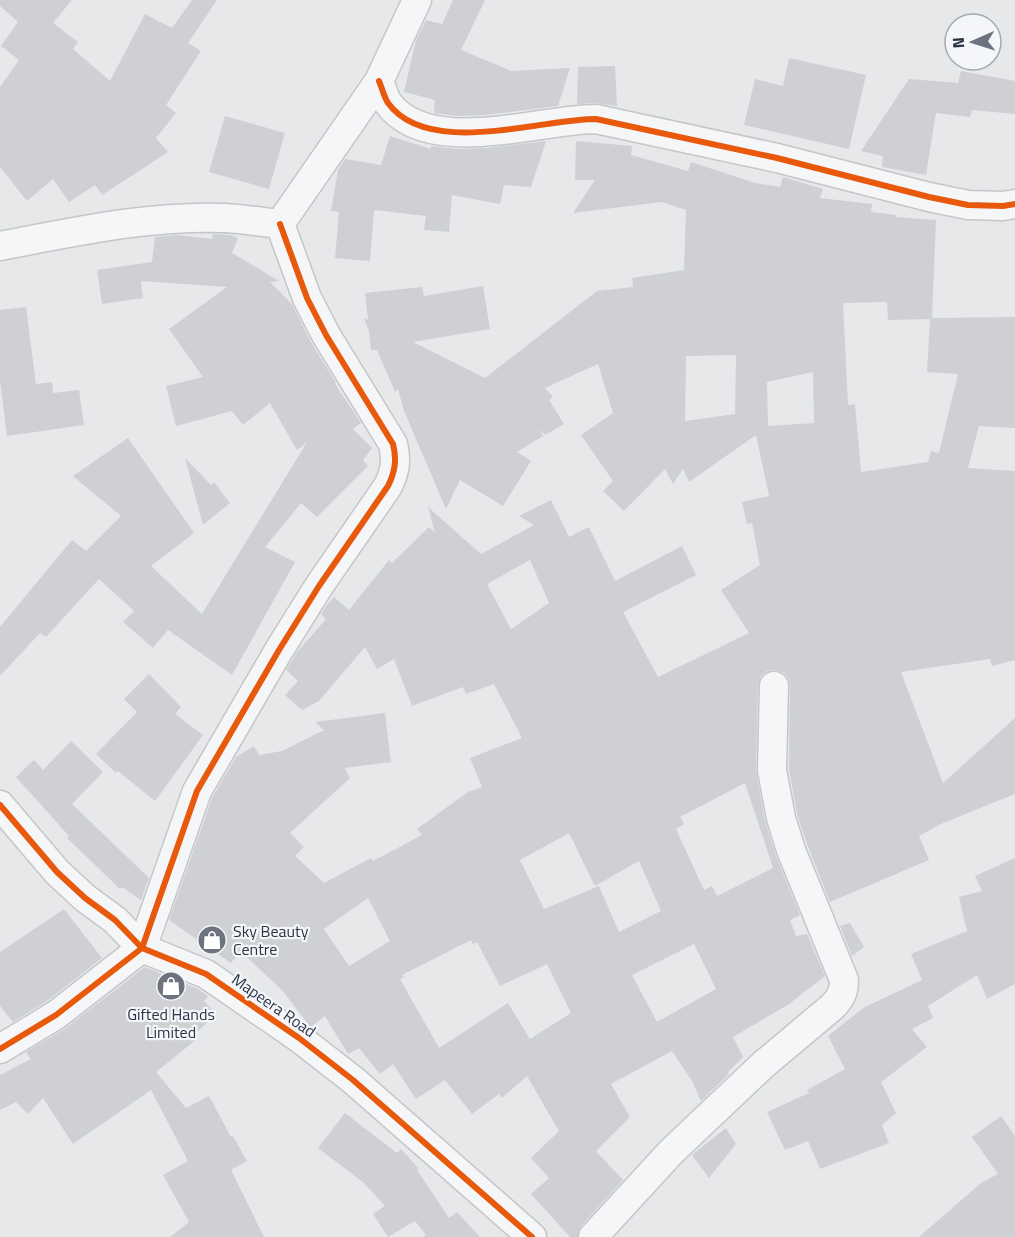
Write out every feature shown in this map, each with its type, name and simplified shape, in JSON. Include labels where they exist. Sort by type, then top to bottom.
[{"type":"street","points":[[280,224],[379,81],[409,3]]},
{"type":"street","points":[[379,81],[388,102],[400,113],[418,125],[440,130],[474,132],[528,128],[579,119],[604,120],[777,158],[968,205],[1015,204]]},
{"type":"street","points":[[0,246],[84,230],[158,220],[225,218],[280,224]]},
{"type":"street","points":[[0,1049],[56,1015],[142,948],[197,791],[279,650],[394,474],[396,457],[393,444],[326,335],[307,298],[280,224]]},
{"type":"street","points":[[593,1237],[671,1152],[764,1064],[832,1007],[840,999],[844,990],[844,980],[790,850],[781,818],[772,770],[774,686]]},
{"type":"street","name":"Mapeera Road","points":[[0,806],[57,872],[85,898],[115,920],[142,948],[206,974],[299,1038],[353,1080],[532,1237]]},
{"type":"building","points":[[0,0],[72,0],[53,23],[78,42],[73,49],[110,81],[145,14],[172,28],[192,0],[217,0],[188,43],[201,51],[166,105],[176,113],[156,138],[168,152],[102,195],[95,185],[69,202],[53,179],[27,201],[0,167],[0,87],[19,60],[1,46],[18,22],[0,6]]},
{"type":"building","points":[[453,0],[485,0],[461,50],[511,71],[570,68],[558,106],[458,116],[434,113],[435,100],[404,92],[416,40],[426,20],[442,24]]},
{"type":"building","points":[[789,58],[866,75],[849,149],[744,125],[755,79],[783,86]]},
{"type":"building","points":[[615,66],[617,106],[595,103],[577,104],[578,67]]},
{"type":"building","points":[[961,72],[1015,81],[1015,114],[972,110],[970,117],[936,113],[926,175],[882,167],[883,156],[861,151],[909,79],[958,83]]},
{"type":"building","points":[[225,116],[285,133],[269,189],[209,172]]},
{"type":"building","points":[[390,136],[431,149],[431,146],[457,149],[486,148],[546,141],[531,187],[504,185],[500,204],[452,195],[449,232],[424,230],[426,216],[374,210],[370,261],[335,258],[339,212],[331,211],[338,170],[345,159],[381,165]]},
{"type":"building","points":[[576,141],[632,146],[631,155],[688,171],[691,162],[755,183],[780,187],[783,177],[823,189],[820,198],[872,204],[871,212],[896,215],[896,217],[936,220],[932,318],[1015,317],[1015,428],[979,426],[968,468],[1015,471],[1015,660],[992,666],[990,659],[901,672],[943,783],[1015,718],[1015,794],[943,823],[919,836],[929,860],[830,902],[797,814],[789,769],[789,679],[783,672],[775,670],[767,671],[760,677],[756,770],[765,821],[776,856],[800,915],[790,920],[796,936],[807,934],[825,976],[789,1004],[733,1037],[743,1057],[701,1101],[692,1081],[672,1051],[611,1084],[630,1117],[596,1151],[623,1180],[581,1226],[577,1237],[570,1237],[531,1194],[549,1178],[531,1158],[559,1131],[527,1076],[502,1098],[499,1094],[472,1114],[445,1080],[416,1099],[393,1064],[380,1074],[359,1048],[348,1054],[325,1016],[311,1027],[282,990],[240,951],[231,963],[169,920],[212,798],[236,757],[254,746],[259,755],[282,751],[324,730],[315,722],[385,713],[391,762],[345,768],[350,778],[290,833],[304,847],[295,856],[324,883],[422,835],[417,829],[468,792],[482,787],[470,758],[522,738],[494,684],[466,694],[463,687],[412,706],[394,659],[377,669],[365,647],[319,701],[302,710],[285,695],[298,681],[286,670],[297,652],[326,619],[321,614],[334,597],[349,610],[389,560],[392,563],[429,527],[435,533],[428,507],[481,554],[534,525],[519,516],[551,500],[569,537],[589,527],[615,581],[682,546],[696,575],[623,612],[658,677],[749,633],[721,590],[760,565],[752,523],[747,524],[742,502],[769,496],[756,435],[689,482],[683,469],[673,484],[665,469],[624,511],[603,491],[613,481],[581,435],[613,413],[598,364],[545,388],[553,397],[549,400],[564,424],[545,435],[540,429],[543,436],[517,452],[531,461],[503,506],[460,480],[446,509],[404,411],[398,389],[395,392],[377,350],[371,350],[369,331],[364,318],[368,320],[365,293],[422,287],[424,296],[483,286],[490,329],[413,342],[485,378],[597,291],[633,287],[632,278],[684,270],[686,210],[662,202],[573,213],[595,180],[575,180]],"holes":[[[887,302],[888,320],[930,319],[927,372],[958,374],[939,453],[931,451],[928,462],[861,472],[855,404],[848,405],[843,303]],[[736,355],[735,414],[685,421],[686,356]],[[813,372],[814,423],[768,426],[767,382]],[[530,560],[549,603],[511,629],[487,584]],[[745,783],[773,868],[717,896],[712,886],[704,890],[676,829],[684,824],[680,817]],[[569,833],[595,886],[639,861],[661,911],[619,932],[599,886],[544,909],[520,860]],[[368,898],[390,941],[349,966],[324,929]],[[471,940],[473,944],[477,942],[500,986],[547,964],[571,1013],[530,1039],[508,1003],[439,1048],[400,979],[404,977],[402,975]],[[694,944],[716,989],[657,1022],[632,975]]]},
{"type":"building","points":[[213,234],[231,235],[238,238],[232,253],[279,281],[270,282],[292,304],[335,384],[361,423],[353,429],[372,448],[363,460],[368,466],[317,517],[301,503],[265,547],[295,562],[232,675],[168,630],[153,648],[123,622],[134,611],[99,579],[46,637],[40,633],[0,676],[0,627],[72,540],[86,551],[121,516],[73,476],[128,438],[194,533],[151,566],[202,614],[307,442],[297,450],[270,403],[243,425],[232,411],[176,426],[166,386],[203,377],[169,329],[227,287],[141,281],[143,298],[102,304],[97,270],[152,262],[155,237],[177,235],[212,239]]},
{"type":"building","points":[[26,307],[36,384],[52,382],[53,393],[79,390],[84,425],[7,436],[0,380],[0,310]]},
{"type":"building","points":[[185,458],[211,485],[214,482],[230,503],[203,525]]},
{"type":"building","points":[[149,674],[181,707],[175,714],[203,735],[155,801],[118,771],[116,773],[96,754],[137,712],[124,699]]},
{"type":"building","points":[[71,741],[103,772],[72,804],[149,878],[141,900],[122,887],[120,889],[67,838],[69,836],[16,777],[34,760],[43,770]]},
{"type":"building","points":[[1015,858],[1015,984],[987,999],[977,975],[928,1006],[933,1018],[912,1029],[927,1047],[881,1082],[896,1113],[882,1125],[889,1143],[820,1169],[808,1141],[785,1150],[767,1112],[809,1093],[807,1090],[845,1069],[828,1036],[863,1008],[922,980],[911,954],[967,931],[959,897],[982,891],[975,876]]},
{"type":"building","points":[[64,909],[102,958],[47,1001],[13,1022],[0,1006],[0,952]]},
{"type":"building","points":[[850,923],[864,947],[852,956],[840,926]]},
{"type":"building","points":[[145,967],[198,989],[208,996],[204,1001],[216,1014],[194,1035],[197,1039],[156,1072],[186,1108],[209,1096],[247,1161],[231,1170],[264,1237],[170,1237],[189,1222],[163,1175],[188,1161],[151,1090],[73,1144],[43,1098],[28,1114],[16,1102],[0,1110],[0,1075],[31,1059],[26,1052],[66,1028]]},
{"type":"building","points":[[345,1113],[397,1153],[401,1149],[419,1169],[417,1170],[449,1218],[457,1212],[480,1237],[423,1237],[426,1235],[415,1221],[388,1237],[373,1214],[385,1206],[364,1183],[318,1148]]},
{"type":"building","points":[[1001,1116],[1015,1136],[1015,1237],[919,1237],[981,1183],[998,1174],[972,1137]]},
{"type":"building","points":[[726,1128],[736,1144],[709,1178],[692,1155]]},
{"type":"cycle path","points":[[379,81],[388,103],[406,119],[430,129],[486,132],[596,119],[777,158],[968,205],[1015,204]]},
{"type":"cycle path","points":[[0,1049],[56,1015],[142,948],[197,791],[279,650],[319,586],[388,486],[392,476],[395,466],[393,444],[326,335],[307,298],[280,224]]},
{"type":"cycle path","points":[[0,805],[57,872],[85,898],[115,920],[142,948],[206,974],[299,1038],[353,1080],[532,1237]]},
{"type":"place","name":"Sky Beauty Centre","points":[[212,940]]},
{"type":"place","name":"Gifted Hands Limited","points":[[171,986]]}]
